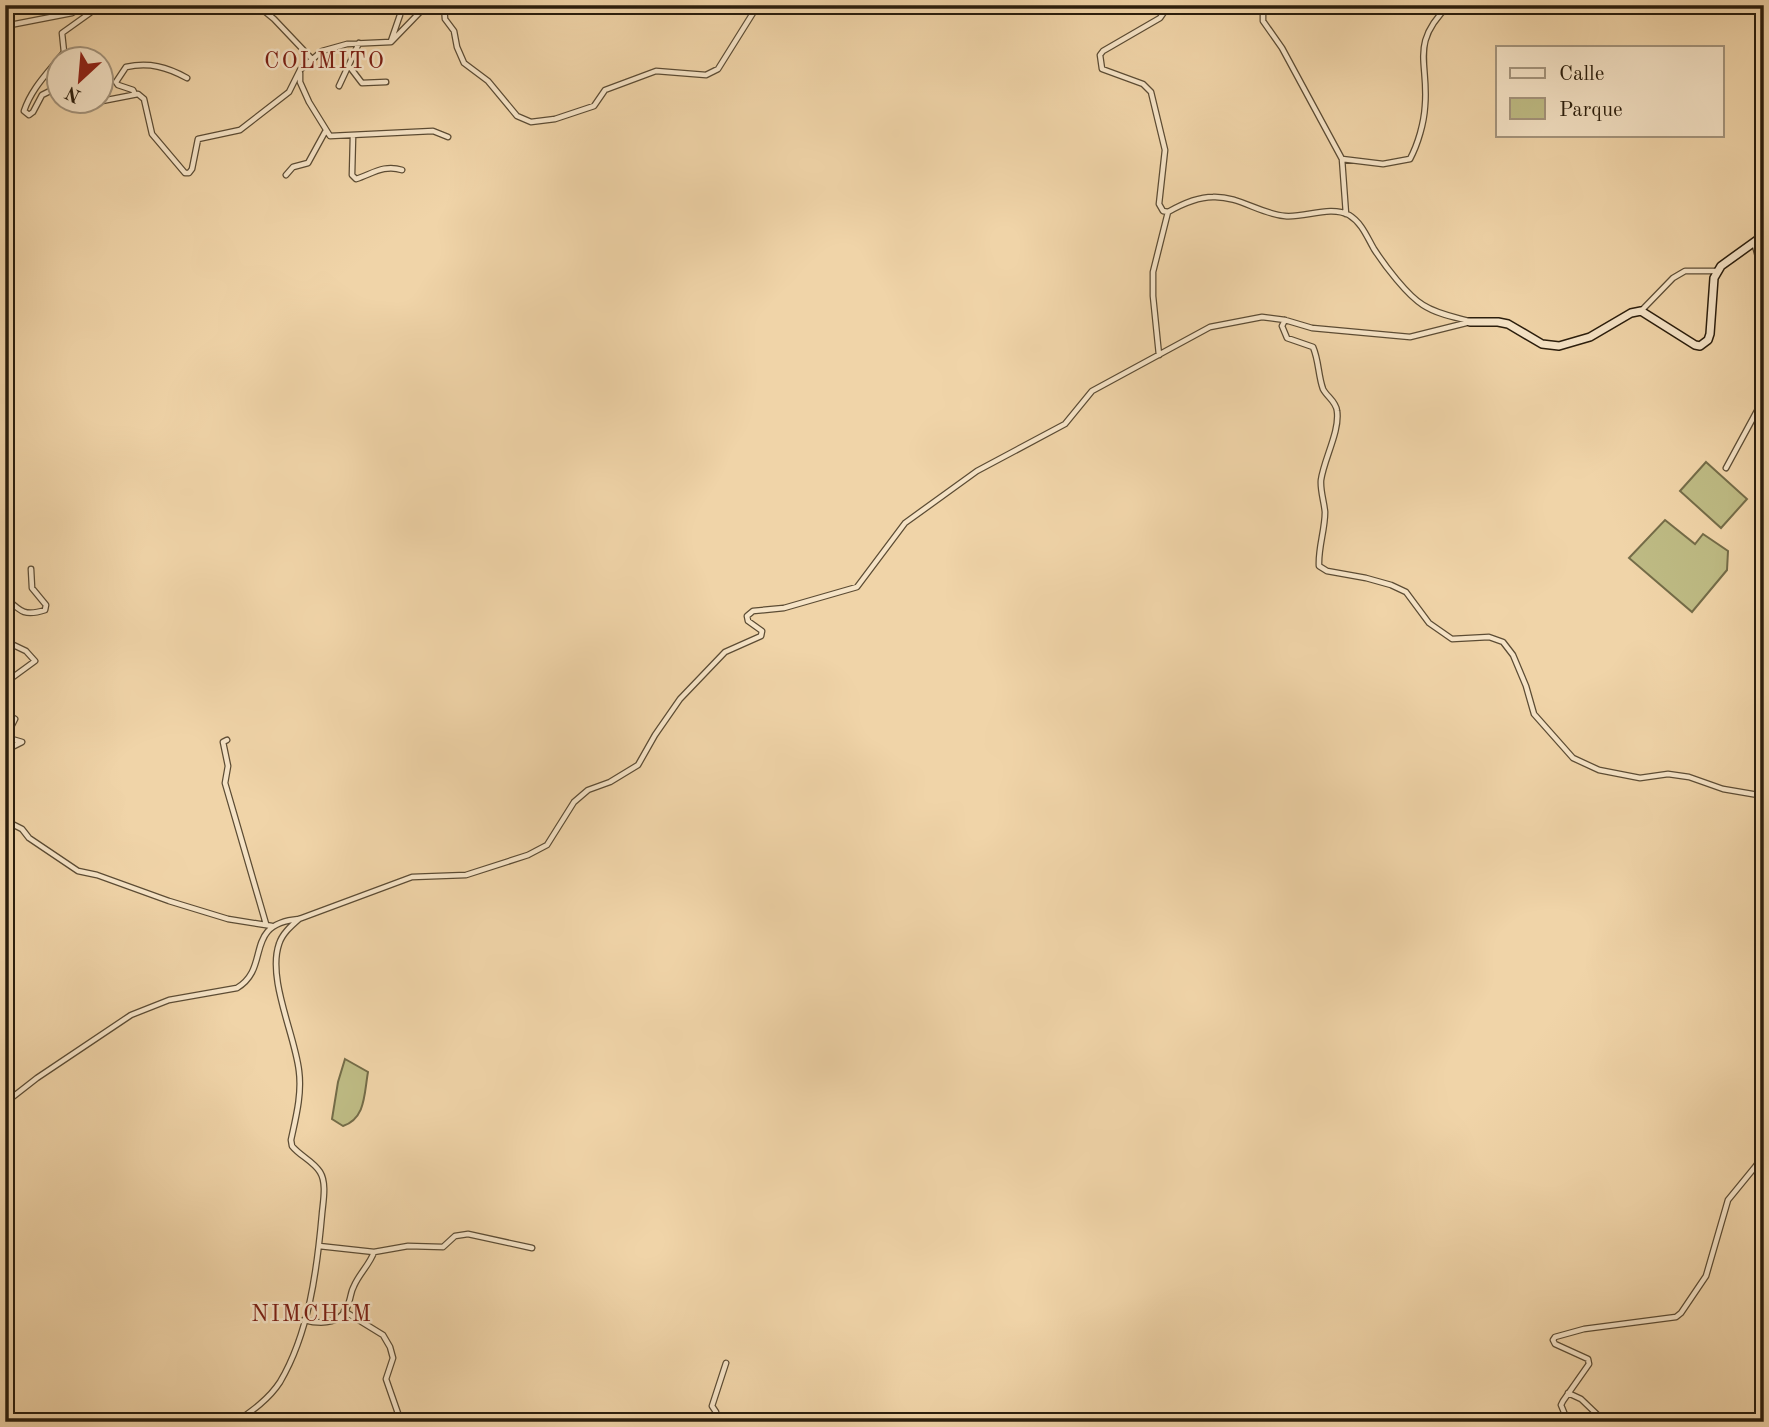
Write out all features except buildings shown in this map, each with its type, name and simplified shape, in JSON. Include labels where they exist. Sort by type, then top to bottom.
[{"type":"street","points":[[5,26],[72,13],[86,5]]},
{"type":"street","points":[[63,46],[62,33],[90,13],[94,5]]},
{"type":"street","points":[[257,5],[311,58]]},
{"type":"street","points":[[391,42],[401,5]]},
{"type":"street","points":[[187,78],[168,67],[141,64],[126,67],[116,82],[144,99],[152,134],[185,173],[192,169],[198,139],[240,130],[289,92],[300,70],[311,58],[322,51],[359,43],[391,42],[421,11],[423,5]]},
{"type":"street","points":[[444,5],[445,19],[454,31],[464,63],[488,81],[517,116],[531,122],[555,119],[594,106],[605,90],[656,71],[706,75],[718,69],[758,5]]},
{"type":"street","points":[[1169,5],[1160,18],[1100,55],[1102,69],[1143,83],[1151,92],[1165,150],[1160,208],[1168,212],[1201,198],[1213,197],[1235,200],[1263,212],[1281,216],[1322,212],[1346,214],[1359,223],[1381,259],[1413,298],[1433,310],[1470,322]]},
{"type":"street","points":[[1263,5],[1263,21],[1282,48],[1342,159],[1346,214]]},
{"type":"street","points":[[1342,159],[1383,164],[1410,159],[1425,106],[1422,66],[1426,36],[1449,5]]},
{"type":"street","points":[[339,86],[359,43]]},
{"type":"street","points":[[349,66],[362,83],[386,82]]},
{"type":"street","points":[[300,70],[300,82],[330,136],[433,131],[448,136]]},
{"type":"street","points":[[46,76],[37,83],[24,111],[29,115],[33,112],[41,95],[46,93]]},
{"type":"street","points":[[116,98],[135,94]]},
{"type":"street","points":[[286,176],[293,167],[308,163],[326,132]]},
{"type":"street","points":[[353,136],[353,178],[360,178],[377,169],[402,170]]},
{"type":"street","points":[[1159,355],[1153,272],[1168,212]]},
{"type":"street","points":[[1641,311],[1700,346],[1708,340],[1710,334],[1714,278],[1717,271],[1764,235]]},
{"type":"street","points":[[1754,242],[1764,279]]},
{"type":"street","points":[[5,737],[22,742],[10,748],[6,810],[8,822],[22,829],[29,838],[78,871],[97,874],[169,901],[228,919],[269,925],[299,919],[412,877],[466,875],[528,855],[547,845],[574,802],[587,790],[610,782],[638,765],[654,735],[680,699],[725,652],[761,636],[762,631],[748,621],[747,616],[753,611],[784,608],[857,587],[905,523],[977,471],[1065,424],[1092,391],[1210,327],[1262,317],[1312,328],[1410,337],[1470,322],[1498,322],[1508,324],[1542,344],[1559,346],[1590,337],[1631,313],[1641,311],[1674,278],[1685,271],[1717,271]]},
{"type":"street","points":[[1285,320],[1282,326],[1287,338],[1313,347],[1319,360],[1321,384],[1325,394],[1332,399],[1338,410],[1321,481],[1325,511],[1319,566],[1327,571],[1391,585],[1406,592],[1429,623],[1452,639],[1489,638],[1503,642],[1513,655],[1534,714],[1573,758],[1599,770],[1640,778],[1668,774],[1689,777],[1723,789],[1764,796]]},
{"type":"street","points":[[1726,468],[1764,398]]},
{"type":"street","points":[[5,597],[24,613],[45,610],[46,606],[32,588],[31,569]]},
{"type":"street","points":[[5,641],[26,651],[35,661],[9,680],[5,672]]},
{"type":"street","points":[[5,713],[15,719],[12,725],[5,727]]},
{"type":"street","points":[[5,1103],[37,1078],[131,1015],[169,1000],[237,988],[245,983],[253,970],[269,925],[225,783],[228,766],[223,742],[228,740]]},
{"type":"street","points":[[236,1422],[260,1405],[279,1383],[291,1359],[312,1290],[319,1246],[323,1183],[321,1172],[292,1146],[301,1089],[299,1068],[276,963],[279,943],[299,919]]},
{"type":"street","points":[[1568,1422],[1561,1405],[1588,1364],[1588,1359],[1555,1344],[1555,1337],[1584,1329],[1675,1317],[1681,1313],[1706,1276],[1728,1200],[1760,1160],[1764,1141]]},
{"type":"street","points":[[319,1246],[374,1252],[408,1246],[443,1247],[450,1239],[460,1234],[532,1248]]},
{"type":"street","points":[[304,1320],[325,1323],[335,1321],[349,1304],[354,1285],[374,1252]]},
{"type":"street","points":[[344,1311],[383,1335],[390,1347],[393,1358],[386,1379],[401,1422]]},
{"type":"street","points":[[714,1422],[716,1412],[712,1406],[726,1363]]},
{"type":"street","points":[[1568,1393],[1581,1399],[1605,1422]]},
{"type":"green space","points":[[1706,462],[1747,499],[1721,528],[1680,491]]},
{"type":"green space","points":[[1665,520],[1695,544],[1703,534],[1728,551],[1727,570],[1692,612],[1629,558]]},
{"type":"green space","points":[[345,1059],[368,1072],[360,1111],[351,1122],[343,1126],[332,1119]]},
{"type":"district","name":"COLMITO","points":[[325,61]]},
{"type":"district","name":"NIMCHIM","points":[[312,1314]]}]
